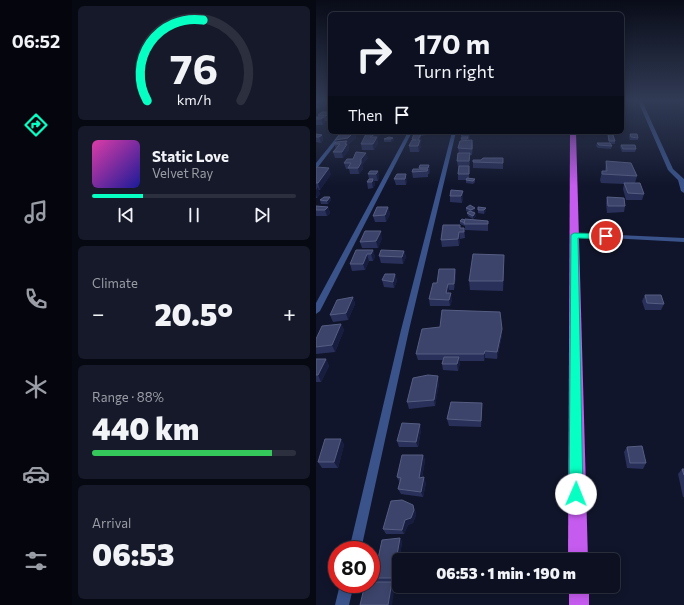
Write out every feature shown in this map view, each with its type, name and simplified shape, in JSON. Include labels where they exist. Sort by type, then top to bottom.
[{"type":"highway","points":[[573,134],[578,553]]},
{"type":"highway","points":[[579,593],[579,605]]},
{"type":"street","points":[[653,129],[672,170],[682,179],[684,191]]},
{"type":"street","points":[[316,166],[341,134]]},
{"type":"street","points":[[316,311],[409,134]]},
{"type":"street","points":[[356,541],[404,330],[453,134]]},
{"type":"street","points":[[574,235],[684,240]]},
{"type":"street","points":[[342,605],[345,593]]},
{"type":"building","points":[[316,134],[322,135],[316,137]]},
{"type":"building","points":[[340,134],[352,134],[348,138],[335,140]]},
{"type":"building","points":[[366,134],[375,134],[370,137],[377,137],[373,144],[361,144]]},
{"type":"building","points":[[414,134],[421,134],[418,140],[420,140],[418,146],[409,146],[412,140],[416,140],[412,139]]},
{"type":"building","points":[[608,134],[613,135],[615,141],[609,141]]},
{"type":"building","points":[[630,134],[637,134],[638,138],[631,137]]},
{"type":"building","points":[[462,137],[468,137],[467,139],[461,139]]},
{"type":"building","points":[[472,140],[472,149],[458,148],[460,141]]},
{"type":"building","points":[[347,141],[345,144],[347,144],[342,152],[333,152],[340,144],[334,144],[336,142]]},
{"type":"building","points":[[597,143],[610,143],[612,146],[599,145]]},
{"type":"building","points":[[621,145],[635,145],[636,149],[623,149]]},
{"type":"building","points":[[356,152],[366,153],[361,159],[361,163],[358,168],[348,168],[351,163],[344,163],[347,159],[353,159]]},
{"type":"building","points":[[458,153],[470,153],[469,161],[457,161]]},
{"type":"building","points":[[483,158],[503,158],[503,163],[473,162],[473,160],[481,160]]},
{"type":"building","points":[[606,161],[631,163],[637,176],[602,174],[602,171],[607,171]]},
{"type":"building","points":[[420,165],[429,165],[428,168],[419,168]]},
{"type":"building","points":[[459,166],[469,166],[469,174],[458,174]]},
{"type":"building","points":[[316,168],[329,168],[318,183],[316,183]]},
{"type":"building","points":[[413,169],[428,169],[427,171],[412,172]]},
{"type":"building","points":[[370,171],[378,171],[376,174],[368,174]]},
{"type":"building","points":[[397,174],[406,174],[405,179],[394,179]]},
{"type":"building","points":[[467,178],[475,179],[473,181],[466,180]]},
{"type":"building","points":[[369,179],[373,179],[372,182],[367,182]]},
{"type":"building","points":[[624,183],[640,183],[644,194],[628,193]]},
{"type":"building","points":[[451,190],[463,191],[461,196],[450,196]]},
{"type":"building","points":[[324,197],[330,197],[327,201],[320,200]]},
{"type":"building","points":[[607,197],[624,198],[625,206],[608,206]]},
{"type":"building","points":[[470,205],[475,208],[471,210],[466,208]]},
{"type":"building","points":[[316,206],[328,207],[325,210],[316,210]]},
{"type":"building","points":[[377,207],[388,207],[385,215],[373,216]]},
{"type":"building","points":[[478,207],[486,208],[484,210],[478,210]]},
{"type":"building","points":[[470,211],[475,213],[473,216],[467,213]]},
{"type":"building","points":[[462,219],[465,220],[465,223],[460,221]]},
{"type":"building","points":[[465,219],[488,221],[488,224],[464,224]]},
{"type":"building","points":[[443,225],[460,225],[460,228],[464,228],[464,232],[459,232],[458,239],[441,240]]},
{"type":"building","points":[[365,231],[381,231],[376,241],[360,242]]},
{"type":"building","points":[[356,250],[373,250],[371,254],[367,254],[363,264],[350,264]]},
{"type":"building","points":[[381,250],[404,251],[402,257],[379,256]]},
{"type":"building","points":[[473,254],[504,255],[503,281],[469,281]]},
{"type":"building","points":[[439,269],[455,269],[454,284],[448,284],[446,293],[451,293],[449,300],[429,299],[433,283],[437,283]]},
{"type":"building","points":[[385,274],[395,274],[393,282],[382,280]]},
{"type":"building","points":[[645,295],[661,295],[664,304],[647,303]]},
{"type":"building","points":[[353,297],[346,313],[330,315],[337,300]]},
{"type":"building","points":[[442,310],[500,312],[502,329],[497,352],[485,351],[484,354],[416,354],[422,329],[440,327]]},
{"type":"building","points":[[341,324],[332,345],[316,347],[316,339],[322,326]]},
{"type":"building","points":[[444,357],[459,357],[457,364],[442,364]]},
{"type":"building","points":[[316,359],[326,359],[318,375],[316,375]]},
{"type":"building","points":[[428,375],[438,376],[434,400],[407,402],[413,378]]},
{"type":"building","points":[[451,402],[482,403],[481,421],[447,419]]},
{"type":"building","points":[[402,423],[420,424],[416,442],[397,441]]},
{"type":"building","points":[[325,439],[341,439],[334,462],[318,462]]},
{"type":"building","points":[[642,446],[646,463],[630,463],[627,447]]},
{"type":"building","points":[[402,455],[423,455],[419,478],[424,477],[421,492],[398,489],[401,478],[397,477]]},
{"type":"building","points":[[402,500],[413,505],[414,510],[411,518],[405,520],[402,530],[383,529],[391,501]]},
{"type":"building","points":[[400,538],[397,553],[392,553],[392,578],[380,578],[380,550],[382,540]]},
{"type":"building","points":[[380,582],[392,582],[388,605],[360,605],[363,593],[380,593]]},
{"type":"route","points":[[576,494],[577,456],[574,235],[606,236]]}]
